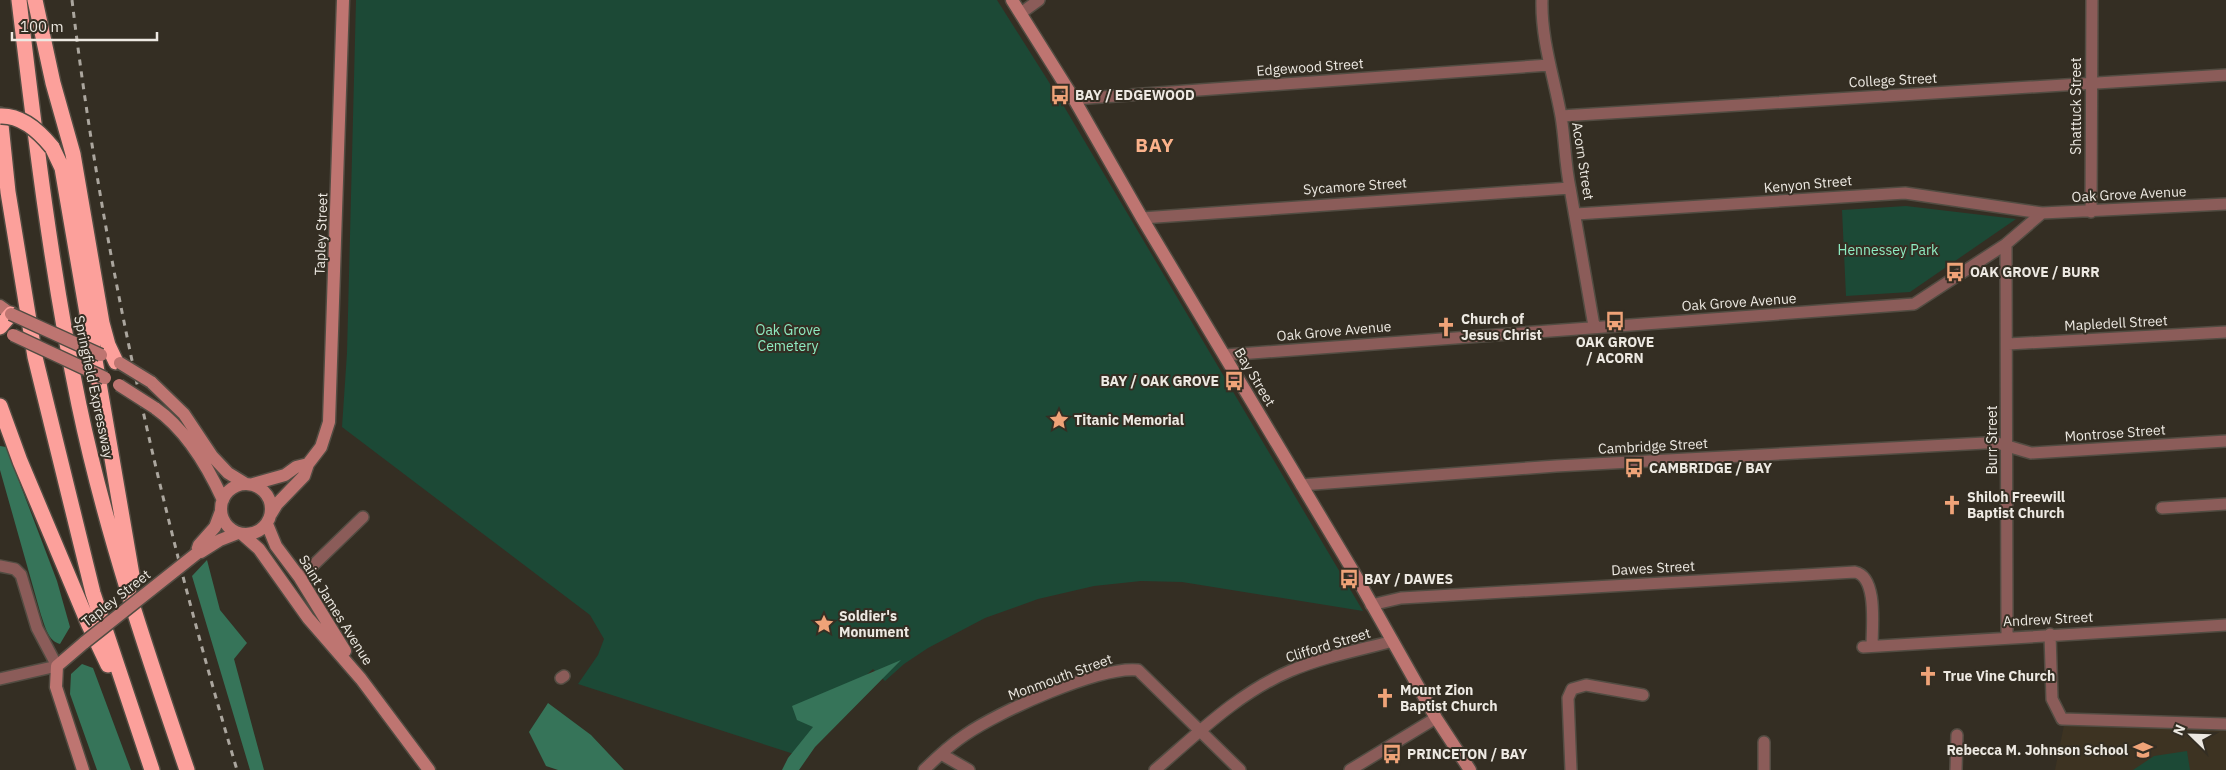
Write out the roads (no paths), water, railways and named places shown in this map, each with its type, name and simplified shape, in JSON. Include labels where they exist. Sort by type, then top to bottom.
[{"type":"highway","name":"Springfield Expressway","points":[[19,0],[57,294],[79,406],[106,516],[149,657],[187,770]]},
{"type":"highway","points":[[35,0],[53,83],[73,154],[102,323],[108,345],[118,362]]},
{"type":"highway","points":[[149,657],[126,546],[62,168],[52,146],[30,125],[19,119],[0,115],[8,192],[35,357],[93,593],[152,770]]},
{"type":"highway","points":[[0,328],[4,309]]},
{"type":"highway","points":[[0,406],[20,461],[85,616],[134,718]]},
{"type":"main road","name":"Tapley Street","points":[[269,519],[277,504],[304,476],[308,464],[321,447],[329,422],[344,0]]},
{"type":"main road","name":"Bay Street","points":[[1012,0],[1074,99],[1142,218],[1353,571],[1371,606],[1436,718],[1470,770]]},
{"type":"main road","points":[[0,328],[120,384],[155,408],[192,447],[214,480],[228,527],[240,534],[256,533],[269,519],[268,496],[228,473],[212,456],[184,414],[150,382],[118,362],[4,309]]},
{"type":"main road","points":[[222,505],[232,488],[284,475],[296,467],[308,464]]},
{"type":"main road","name":"Tapley Street","points":[[196,554],[199,545],[215,527],[222,505]]},
{"type":"main road","name":"Saint James Avenue","points":[[269,519],[276,546],[300,578],[361,679]]},
{"type":"main road","name":"Tapley Street","points":[[57,666],[196,554],[220,540],[240,534]]},
{"type":"main road","name":"Saint James Avenue","points":[[240,534],[259,550],[308,618],[361,679]]},
{"type":"main road","points":[[57,666],[56,686],[83,770]]},
{"type":"main road","points":[[361,679],[429,770]]},
{"type":"street","points":[[1021,13],[1039,0]]},
{"type":"street","name":"Acorn Street","points":[[1542,0],[1542,17],[1549,65],[1561,116],[1570,188],[1594,326]]},
{"type":"street","name":"Shattuck Street","points":[[2091,212],[2092,0]]},
{"type":"street","name":"Edgewood Street","points":[[1074,99],[1549,65]]},
{"type":"street","name":"College Street","points":[[1561,116],[2226,75]]},
{"type":"street","name":"Sycamore Street","points":[[1142,218],[1570,188]]},
{"type":"street","name":"Kenyon Street","points":[[1576,214],[1905,193],[2042,213]]},
{"type":"street","name":"Oak Grove Avenue","points":[[1225,355],[1594,326],[1914,304],[2006,244],[2042,213],[2226,204]]},
{"type":"street","name":"Burr Street","points":[[2006,244],[2008,344],[2007,636]]},
{"type":"street","name":"Mapledell Street","points":[[2008,344],[2226,332]]},
{"type":"street","name":"Montrose Street","points":[[2007,447],[2031,453],[2226,441]]},
{"type":"street","name":"Cambridge Street","points":[[1301,484],[1556,466],[1965,444],[1997,443],[2007,447]]},
{"type":"street","points":[[2162,508],[2226,504]]},
{"type":"street","points":[[300,578],[363,517]]},
{"type":"street","points":[[0,566],[15,569],[21,575],[37,628],[57,666],[0,679]]},
{"type":"street","name":"Dawes Street","points":[[1371,606],[1401,598],[1855,572],[1865,576],[1871,590],[1868,646]]},
{"type":"street","name":"Andrew Street","points":[[1868,646],[2007,636],[2226,625]]},
{"type":"street","points":[[2050,634],[2052,699],[2062,719],[2226,724]]},
{"type":"street","name":"Clifford Street","points":[[1155,770],[1230,706],[1261,686],[1290,671],[1320,660],[1393,641]]},
{"type":"street","name":"Monmouth Street","points":[[924,770],[965,735],[1004,714],[1088,680],[1126,669],[1138,670],[1240,770]]},
{"type":"street","points":[[1571,770],[1568,698],[1572,689],[1586,685],[1643,695]]},
{"type":"street","points":[[1350,770],[1436,718]]},
{"type":"street","points":[[1956,736],[1956,770]]},
{"type":"street","points":[[1764,742],[1764,770]]},
{"type":"street","points":[[941,754],[969,770]]},
{"type":"railway","points":[[72,0],[100,195],[138,388],[184,580],[237,770]]},
{"type":"place","name":"BAY / EDGEWOOD","points":[[1060,95]]},
{"type":"place","name":"OAK GROVE / BURR","points":[[1955,272]]},
{"type":"place","name":"OAK GROVE / ACORN","points":[[1615,321]]},
{"type":"place","name":"Church of Jesus Christ","points":[[1446,327]]},
{"type":"place","name":"BAY / OAK GROVE","points":[[1234,381]]},
{"type":"place","name":"Titanic Memorial","points":[[1059,420]]},
{"type":"place","name":"CAMBRIDGE / BAY","points":[[1634,468]]},
{"type":"place","name":"Shiloh Freewill Baptist Church","points":[[1952,505]]},
{"type":"place","name":"BAY / DAWES","points":[[1349,579]]},
{"type":"place","name":"Soldier's Monument","points":[[824,624]]},
{"type":"place","name":"True Vine Church","points":[[1928,676]]},
{"type":"place","name":"Mount Zion Baptist Church","points":[[1385,698]]},
{"type":"place","name":"Rebecca M. Johnson School","points":[[2143,750]]},
{"type":"place","name":"PRINCETON / BAY","points":[[1392,754]]},
{"type":"district","name":"BAY","points":[[1155,145]]},
{"type":"park label","name":"Hennessey Park","points":[[1888,250]]},
{"type":"park label","name":"Oak Grove Cemetery","points":[[788,338]]}]
